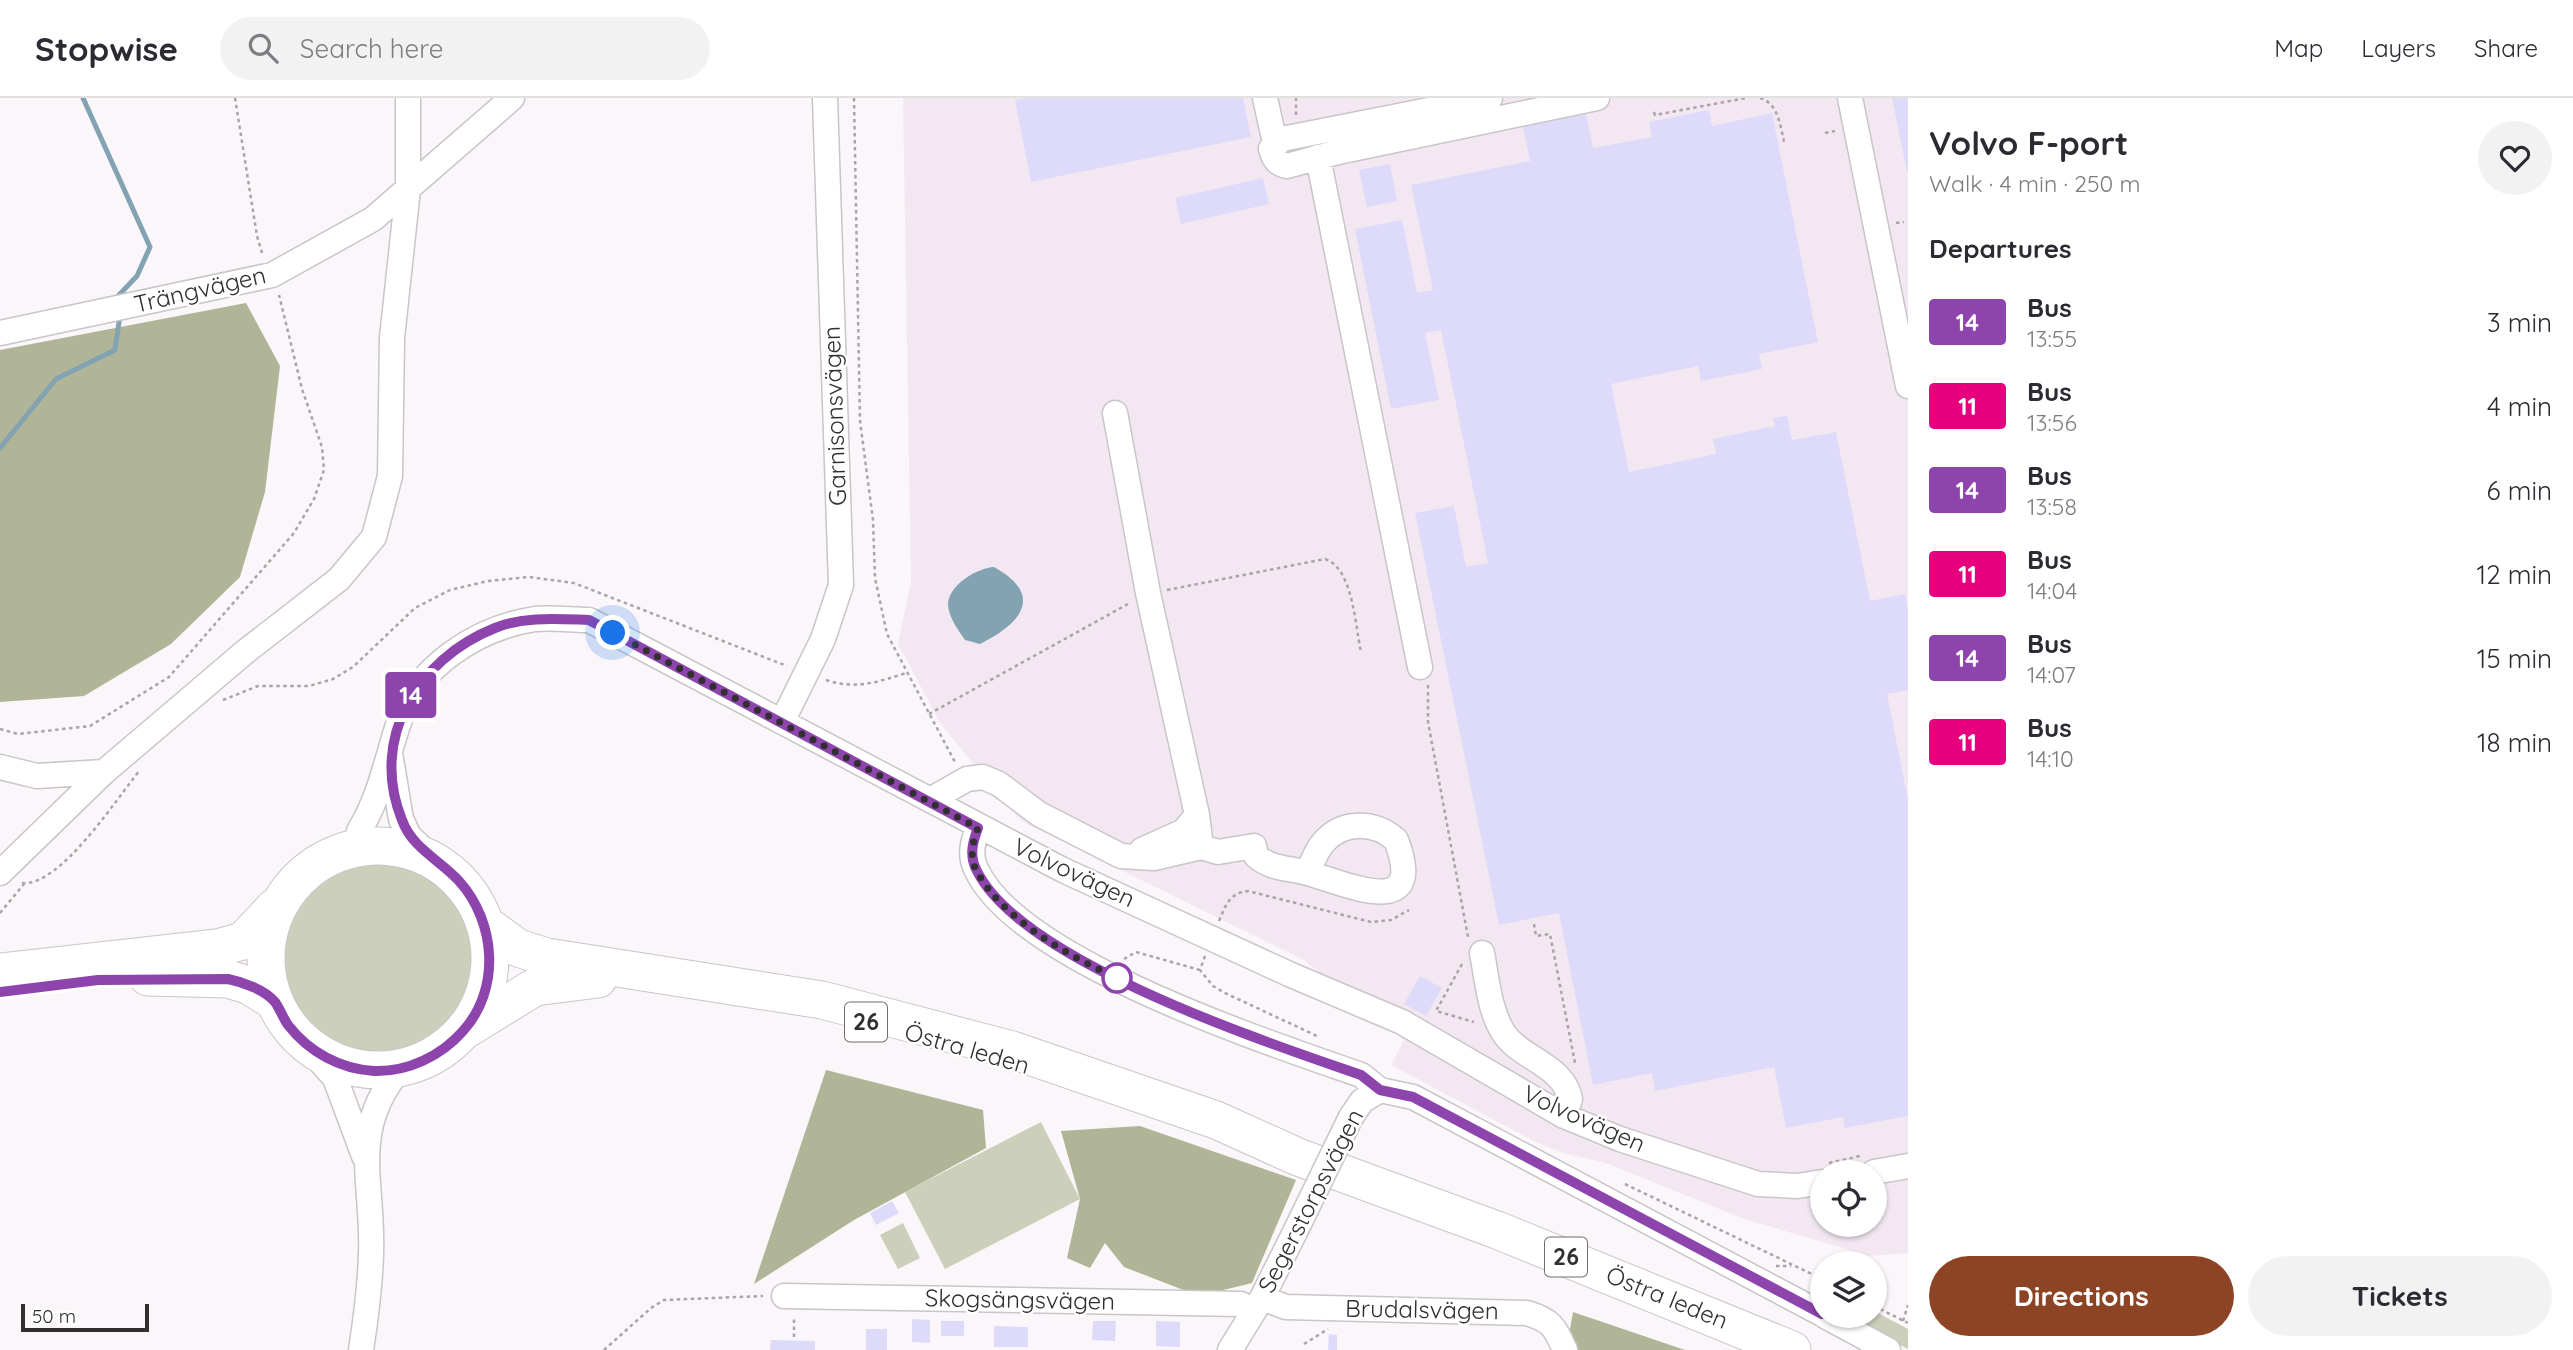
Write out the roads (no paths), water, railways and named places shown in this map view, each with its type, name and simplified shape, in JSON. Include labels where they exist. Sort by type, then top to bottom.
[{"type":"highway","name":"26","points":[[0,972],[217,947],[243,941],[296,881],[316,864],[339,853],[364,847],[390,847],[415,852],[438,864],[466,890],[485,924],[490,951],[488,979],[480,1006],[465,1030],[435,1054],[400,1069],[374,1071],[349,1067],[325,1058],[304,1043],[286,1023],[274,1001],[267,976],[266,950],[271,925],[281,901]]},
{"type":"highway","name":"Östra leden","points":[[485,924],[518,947],[547,957],[822,1000],[953,1032],[1137,1091],[1497,1230],[1792,1350]]},
{"type":"highway","name":"26","points":[[0,992],[98,980],[197,976],[239,981],[274,1001]]},
{"type":"highway","name":"Östra leden","points":[[465,1030],[535,987],[582,979],[670,985],[872,1023],[961,1046],[1214,1130],[1266,1143]]},
{"type":"street","points":[[0,873],[104,772],[245,652],[339,579],[374,537],[390,476],[392,338],[408,189],[408,98]]},
{"type":"street","name":"Trängvägen","points":[[0,333],[165,300],[272,275],[373,219],[512,98]]},
{"type":"street","name":"Garnisonsvägen","points":[[782,722],[823,639],[841,585],[825,98]]},
{"type":"street","points":[[1265,98],[1275,143]]},
{"type":"street","points":[[1490,98],[1291,136],[1275,143],[1271,149],[1279,164],[1287,166],[1318,157],[1597,98]]},
{"type":"street","points":[[1850,98],[1908,386]]},
{"type":"street","points":[[1318,157],[1424,672]]},
{"type":"street","points":[[1115,413],[1148,593],[1197,815],[1201,847]]},
{"type":"street","name":"Volvovägen","points":[[391,758],[398,725],[413,690],[444,659],[495,628],[537,619],[589,620],[978,828],[1289,974],[1402,1022],[1564,1116],[1620,1139],[1758,1184],[1798,1186],[1810,1180]]},
{"type":"street","points":[[364,847],[359,831],[368,817],[391,758]]},
{"type":"street","points":[[391,758],[401,819],[409,836],[438,864]]},
{"type":"street","points":[[0,767],[37,776],[104,772]]},
{"type":"street","points":[[930,800],[967,779],[983,777],[999,784],[1039,814],[1121,856],[1154,858],[1201,847],[1218,852],[1254,846],[1256,856],[1264,863],[1281,870],[1308,872]]},
{"type":"street","points":[[1121,856],[1184,831],[1197,815]]},
{"type":"street","points":[[978,828],[972,846],[975,868],[995,895],[1052,943],[1086,964],[1171,1003],[1361,1075],[1380,1090]]},
{"type":"street","points":[[1471,952],[1503,1031],[1523,1053],[1563,1080],[1570,1099],[1564,1116]]},
{"type":"street","points":[[304,1043],[335,1078],[366,1160]]},
{"type":"street","points":[[361,1350],[372,1252],[366,1160],[374,1107],[381,1093],[400,1069]]},
{"type":"street","name":"Segerstorpsvägen","points":[[1230,1350],[1258,1304],[1351,1117],[1362,1101],[1380,1090],[1413,1097],[1810,1308]]},
{"type":"street","points":[[1887,1165],[1908,1166]]},
{"type":"street","name":"Skogsängsvägen","points":[[784,1296],[1258,1304]]},
{"type":"street","name":"Brudalsvägen","points":[[1258,1304],[1527,1313],[1545,1318],[1553,1326],[1565,1350]]},
{"type":"street","name":"Segerstorpsvägen","points":[[1847,1328],[1888,1350]]},
{"type":"water","points":[[994,567],[1019,588],[1023,599],[1021,609],[1006,628],[980,644],[965,640],[950,613],[950,597],[965,578],[980,570]]},
{"type":"waterway","points":[[83,98],[150,247],[137,276],[118,296],[119,301]]},
{"type":"waterway","points":[[0,448],[56,379],[115,350],[120,315]]}]
